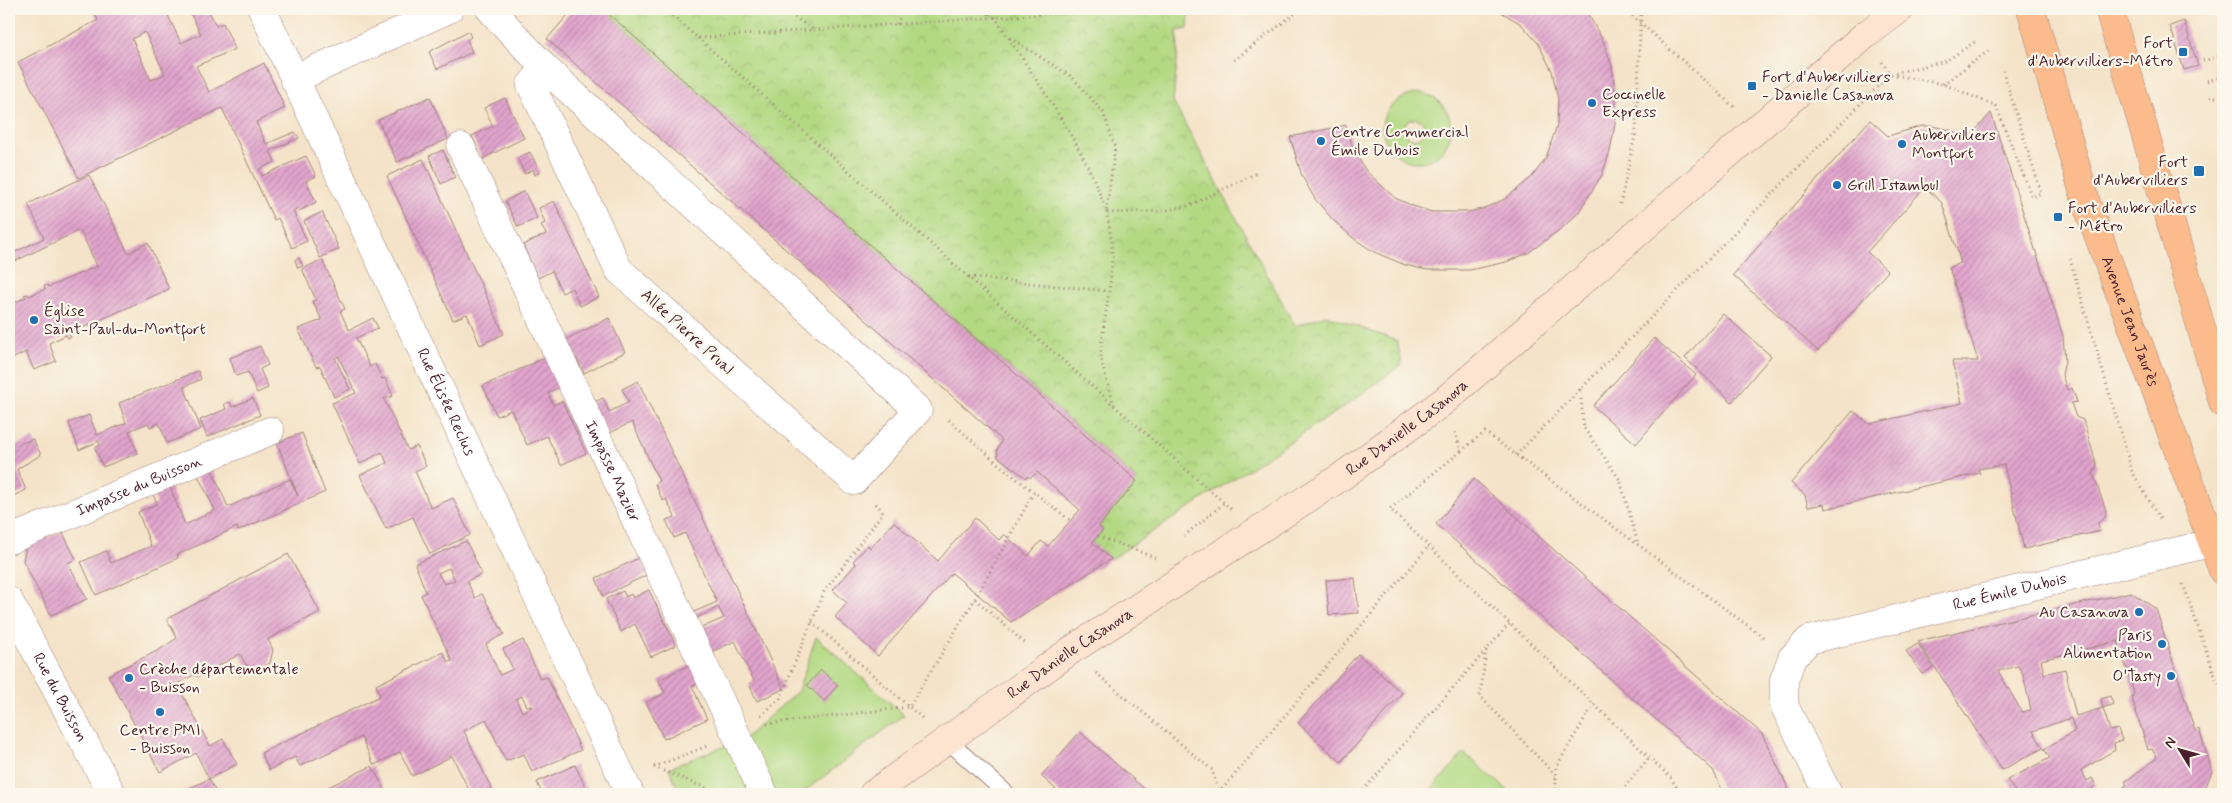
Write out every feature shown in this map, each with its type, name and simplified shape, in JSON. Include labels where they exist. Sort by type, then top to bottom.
[{"type":"main road","name":"Rue Danielle Casanova","points":[[873,794],[1060,659],[1258,533],[1444,402],[1864,36],[1900,9]]},
{"type":"main road","name":"Avenue Jean Jaurès","points":[[2030,9],[2088,205],[2211,543],[2223,571]]},
{"type":"main road","points":[[2109,9],[2223,403]]},
{"type":"street","name":"Rue Élisée Reclus","points":[[262,9],[630,794]]},
{"type":"street","points":[[294,80],[450,9]]},
{"type":"street","points":[[490,9],[545,68],[918,410],[854,481]]},
{"type":"street","name":"Allée Pierre Prual","points":[[545,68],[531,84],[619,270],[854,481]]},
{"type":"street","name":"Impasse Mazier","points":[[461,147],[742,731],[764,794]]},
{"type":"street","name":"Impasse du Buisson","points":[[9,540],[270,431]]},
{"type":"street","name":"Rue Émile Dubois","points":[[1800,649],[2172,551],[2211,543]]},
{"type":"street","name":"Rue du Buisson","points":[[9,601],[112,794]]},
{"type":"street","points":[[1800,649],[1784,680],[1784,705],[1828,794]]},
{"type":"lane","points":[[947,740],[1007,794]]},
{"type":"path","points":[[666,9],[1258,533]]},
{"type":"path","points":[[782,9],[814,30]]},
{"type":"path","points":[[896,24],[904,9]]},
{"type":"path","points":[[989,9],[989,18]]},
{"type":"path","points":[[698,38],[1116,9]]},
{"type":"path","points":[[1234,60],[1301,9]]},
{"type":"path","points":[[1625,9],[1758,130]]},
{"type":"path","points":[[1620,205],[1636,130],[1641,9]]},
{"type":"path","points":[[995,17],[1079,150],[1106,213],[1113,252],[1101,352],[1114,406]]},
{"type":"path","points":[[1008,36],[1072,77],[1103,112],[1115,147],[1106,213]]},
{"type":"path","points":[[1864,36],[1890,74],[1943,84],[1996,106],[2032,197],[2040,193],[2003,71]]},
{"type":"path","points":[[1516,455],[1890,74],[1946,61],[1975,42]]},
{"type":"path","points":[[1943,84],[1991,49]]},
{"type":"path","points":[[2203,61],[2223,55]]},
{"type":"path","points":[[2207,81],[2223,77]]},
{"type":"path","points":[[2210,98],[2223,96]]},
{"type":"path","points":[[1106,213],[1162,211],[1188,206],[1259,172]]},
{"type":"path","points":[[2068,252],[2132,471],[2161,520],[2223,699]]},
{"type":"path","points":[[968,276],[1108,291]]},
{"type":"path","points":[[1580,389],[1584,428],[1620,480],[1638,544]]},
{"type":"path","points":[[1444,402],[1461,451]]},
{"type":"path","points":[[918,410],[944,415],[1034,492],[1071,520]]},
{"type":"path","points":[[1680,794],[1672,779],[1390,509],[1485,432],[1638,544],[1800,649]]},
{"type":"path","points":[[742,731],[780,699],[824,592],[883,512],[854,481]]},
{"type":"path","points":[[910,707],[975,599],[1034,492]]},
{"type":"path","points":[[1179,540],[1224,503]]},
{"type":"path","points":[[1098,536],[1156,559],[1164,552]]},
{"type":"path","points":[[1219,794],[1429,546]]},
{"type":"path","points":[[975,599],[1212,770],[1219,794]]},
{"type":"path","points":[[812,622],[947,740]]},
{"type":"path","points":[[1360,794],[1510,623]]},
{"type":"path","points":[[1486,650],[1480,696],[1556,776]]},
{"type":"path","points":[[1556,794],[1556,767],[1594,704]]},
{"type":"path","points":[[654,767],[742,731],[910,707]]},
{"type":"path","points":[[608,748],[721,794]]},
{"type":"path","points":[[1618,794],[1650,758]]},
{"type":"green space","points":[[603,9],[1189,9],[1188,29],[1177,31],[1178,51],[1173,102],[1295,326],[1326,315],[1397,341],[1402,364],[1348,404],[1111,559],[1092,542],[1103,530],[1099,526],[1137,480]]},
{"type":"green space","points":[[1421,93],[1437,100],[1447,111],[1451,124],[1450,137],[1444,149],[1434,158],[1421,162],[1406,160],[1396,154],[1386,143],[1382,130],[1385,114],[1390,107],[1412,94]],"holes":[[[1416,118],[1422,121],[1425,127],[1421,136],[1415,139],[1408,137],[1404,127],[1407,121]]]},
{"type":"green space","points":[[816,637],[904,715],[801,794],[680,794],[669,768],[745,738],[798,691]]},
{"type":"green space","points":[[1464,753],[1512,794],[1427,794]]},
{"type":"building","points":[[92,9],[165,9],[181,43],[201,34],[188,9],[208,9],[216,26],[223,23],[235,49],[196,66],[209,92],[264,63],[285,108],[256,122],[266,144],[295,132],[299,138],[270,151],[275,162],[259,169],[262,176],[306,156],[316,176],[306,181],[316,202],[299,211],[297,208],[293,211],[307,241],[292,248],[278,218],[274,220],[222,108],[79,178],[18,62],[98,20]],"holes":[[[145,32],[165,74],[151,80],[132,39]]]},
{"type":"building","points":[[573,9],[603,9],[1137,481],[1099,526],[1103,530],[1092,542],[1111,559],[1011,622],[952,573],[878,656],[835,617],[847,603],[833,590],[856,564],[853,561],[868,545],[870,548],[894,522],[938,561],[975,518],[999,540],[1004,534],[1028,556],[1041,541],[1048,546],[1080,510],[1037,472],[1032,477],[1025,477],[998,457],[997,450],[1002,440],[547,39]]},
{"type":"building","name":"Centre Commercial Émile Dubois","points":[[1496,9],[1584,9],[1591,19],[1604,43],[1612,66],[1616,101],[1615,124],[1610,151],[1602,175],[1578,213],[1562,228],[1528,253],[1506,262],[1470,270],[1427,270],[1405,265],[1374,252],[1353,238],[1333,220],[1315,199],[1302,176],[1290,137],[1346,125],[1354,151],[1366,171],[1395,198],[1432,212],[1468,212],[1482,209],[1505,199],[1532,177],[1546,158],[1557,125],[1558,99],[1552,71],[1538,43],[1521,24]]},
{"type":"building","points":[[2184,21],[2198,66],[2184,70],[2170,26]]},
{"type":"building","points":[[468,31],[471,37],[467,40],[472,52],[437,69],[429,52]]},
{"type":"building","points":[[430,97],[448,139],[397,162],[378,120]]},
{"type":"building","points":[[505,98],[524,138],[482,159],[472,136],[493,126],[484,108]]},
{"type":"building","points":[[1991,113],[2063,336],[2065,361],[2062,375],[2067,390],[2072,388],[2077,402],[2071,403],[2076,417],[2083,420],[2097,466],[2093,473],[2106,511],[2105,517],[2098,523],[2100,531],[2024,549],[2004,465],[1978,469],[1980,473],[1825,509],[1824,504],[1808,507],[1805,495],[1791,483],[1853,411],[1869,424],[1962,403],[1952,361],[1978,361],[1949,267],[1961,263],[1942,203],[1925,187],[1867,252],[1888,271],[1818,351],[1733,275],[1870,120],[1888,136],[1922,126],[1932,126],[1950,130],[1967,140]]},
{"type":"building","points":[[443,150],[455,177],[441,184],[429,156]]},
{"type":"building","points":[[530,152],[540,172],[535,175],[533,169],[525,174],[517,158]]},
{"type":"building","points":[[423,159],[504,334],[480,345],[467,314],[453,320],[387,176]]},
{"type":"building","points":[[89,175],[128,253],[148,243],[169,289],[69,334],[71,337],[68,338],[66,335],[49,343],[56,361],[34,370],[26,352],[10,360],[12,363],[9,365],[9,305],[26,297],[24,295],[27,294],[29,296],[45,289],[44,286],[47,285],[49,287],[97,266],[80,230],[9,264],[9,255],[44,238],[28,204]]},
{"type":"building","points":[[524,191],[537,218],[518,227],[505,201]]},
{"type":"building","points":[[554,201],[599,297],[580,306],[572,288],[562,293],[552,271],[538,278],[523,245],[546,234],[541,225],[545,223],[539,208]]},
{"type":"building","points":[[322,212],[339,249],[320,258],[304,221]]},
{"type":"building","points":[[299,258],[303,266],[298,268],[295,260]]},
{"type":"building","points":[[322,260],[345,309],[340,311],[349,330],[373,318],[378,328],[356,338],[370,367],[375,364],[382,379],[385,378],[393,396],[384,399],[408,450],[417,446],[426,466],[415,471],[431,508],[453,498],[470,535],[430,554],[413,517],[386,529],[360,475],[387,463],[382,452],[360,464],[332,403],[356,393],[338,356],[335,358],[350,389],[334,397],[320,366],[316,367],[298,329],[322,320],[312,301],[316,300],[302,269]]},
{"type":"building","points":[[1723,314],[1771,356],[1732,402],[1685,358]]},
{"type":"building","points":[[609,318],[625,352],[584,373],[577,359],[568,363],[559,343]]},
{"type":"building","points":[[1654,338],[1696,375],[1636,444],[1593,406]]},
{"type":"building","points":[[260,346],[268,365],[260,369],[268,388],[257,393],[248,372],[236,376],[230,358]]},
{"type":"building","points":[[547,357],[561,386],[548,393],[553,405],[562,401],[586,453],[561,465],[547,436],[527,445],[511,410],[497,416],[483,386]]},
{"type":"building","points":[[198,371],[201,379],[184,387],[201,429],[167,443],[159,423],[150,427],[148,423],[129,431],[138,453],[103,467],[95,448],[100,445],[99,441],[79,450],[69,423],[89,415],[97,435],[126,423],[119,403]]},
{"type":"building","points":[[638,381],[784,689],[757,701],[749,684],[754,681],[735,641],[712,652],[701,628],[724,618],[718,607],[697,618],[694,612],[717,602],[685,533],[674,538],[666,520],[675,517],[666,499],[663,501],[655,484],[659,481],[632,422],[602,437],[588,405],[603,398],[609,412],[629,402],[622,389]]},
{"type":"building","points":[[253,398],[260,415],[207,437],[200,420],[226,409],[224,404],[230,402],[232,407]]},
{"type":"building","points":[[302,433],[325,492],[238,531],[237,527],[177,555],[178,558],[96,595],[81,562],[106,551],[111,563],[151,546],[138,512],[157,504],[153,494],[170,487],[185,525],[215,510],[198,476],[212,470],[228,507],[290,479],[298,496],[277,443]]},
{"type":"building","points":[[33,439],[41,455],[17,469],[26,490],[9,498],[9,448]]},
{"type":"building","points":[[1474,479],[1762,734],[1791,794],[1724,794],[1713,770],[1436,524]]},
{"type":"building","points":[[62,531],[76,559],[68,563],[87,599],[51,615],[23,561],[26,546]]},
{"type":"building","points":[[466,541],[482,574],[467,581],[475,598],[482,594],[504,634],[486,644],[500,675],[513,669],[503,649],[523,640],[540,679],[547,677],[581,750],[532,772],[524,754],[506,761],[486,719],[464,731],[494,794],[471,794],[452,756],[412,776],[400,752],[374,765],[361,737],[300,766],[295,757],[269,770],[261,753],[378,697],[380,695],[376,685],[443,652],[448,662],[452,661],[421,595],[426,592],[415,564]],"holes":[[[449,568],[455,580],[444,584],[438,573]],[[522,696],[527,706],[533,706],[522,712],[516,699]]]},
{"type":"building","points":[[288,554],[320,612],[268,639],[273,650],[270,663],[257,670],[246,665],[240,654],[197,677],[196,674],[177,684],[210,746],[223,739],[237,764],[209,779],[196,753],[160,772],[108,675],[159,650],[177,638],[167,619]]},
{"type":"building","points":[[641,557],[649,574],[603,596],[596,578]]},
{"type":"building","points":[[1355,578],[1359,613],[1329,615],[1326,580]]},
{"type":"building","points":[[649,590],[676,645],[651,657],[635,624],[621,632],[606,599],[623,591],[626,597],[631,594],[633,598]]},
{"type":"building","points":[[2131,592],[2156,609],[2195,731],[2199,729],[2212,771],[2203,794],[2115,794],[2127,785],[2125,782],[2157,758],[2152,749],[2148,750],[2132,698],[2134,693],[2118,641],[2041,660],[2044,674],[2065,669],[2076,716],[2103,708],[2110,731],[2118,729],[2122,740],[2114,743],[2115,750],[2081,770],[2087,781],[2092,778],[2096,785],[2092,788],[2096,794],[2017,794],[2007,780],[2050,758],[2044,749],[2075,731],[2071,718],[2033,731],[2043,748],[2002,770],[1918,641]],"holes":[[[2018,666],[2023,674],[2031,710],[2022,712],[1998,671]]]},
{"type":"building","points":[[1918,644],[1933,667],[1922,674],[1906,651]]},
{"type":"building","points":[[1358,654],[1402,693],[1341,762],[1298,723]]},
{"type":"building","points":[[691,664],[700,683],[692,686],[707,719],[664,739],[646,702],[665,693],[659,680]]},
{"type":"building","points":[[821,670],[838,685],[824,701],[807,685]]},
{"type":"building","points":[[2110,696],[2113,704],[2103,708],[2101,699]]},
{"type":"building","points":[[1080,732],[1150,794],[1061,794],[1041,776]]},
{"type":"building","points":[[575,765],[589,794],[542,794],[537,782]]},
{"type":"building","points":[[372,766],[387,794],[314,794],[357,773]]},
{"type":"building","points":[[9,779],[16,794],[9,794]]},
{"type":"building","points":[[209,779],[217,794],[177,794]]},
{"type":"place","name":"Fort d'Aubervilliers-Métro","points":[[2183,52]]},
{"type":"place","name":"Fort d'Aubervilliers - Danielle Casanova","points":[[1752,86]]},
{"type":"place","name":"Coccinelle Express","points":[[1592,103]]},
{"type":"place","name":"Centre Commercial Émile Dubois","points":[[1321,141]]},
{"type":"place","name":"Aubervilliers Montfort","points":[[1902,144]]},
{"type":"place","name":"Fort d'Aubervilliers","points":[[2199,171]]},
{"type":"place","name":"Grill Istambul","points":[[1837,185]]},
{"type":"place","name":"Fort d'Aubervilliers - Métro","points":[[2058,217]]},
{"type":"place","name":"Église Saint-Paul-du-Montfort","points":[[34,320]]},
{"type":"place","name":"Au Casanova","points":[[2139,612]]},
{"type":"place","name":"Paris Alimentation","points":[[2162,644]]},
{"type":"place","name":"O'Tasty","points":[[2171,676]]},
{"type":"place","name":"Crèche départementale - Buisson","points":[[129,678]]},
{"type":"place","name":"Centre PMI - Buisson","points":[[160,712]]}]
